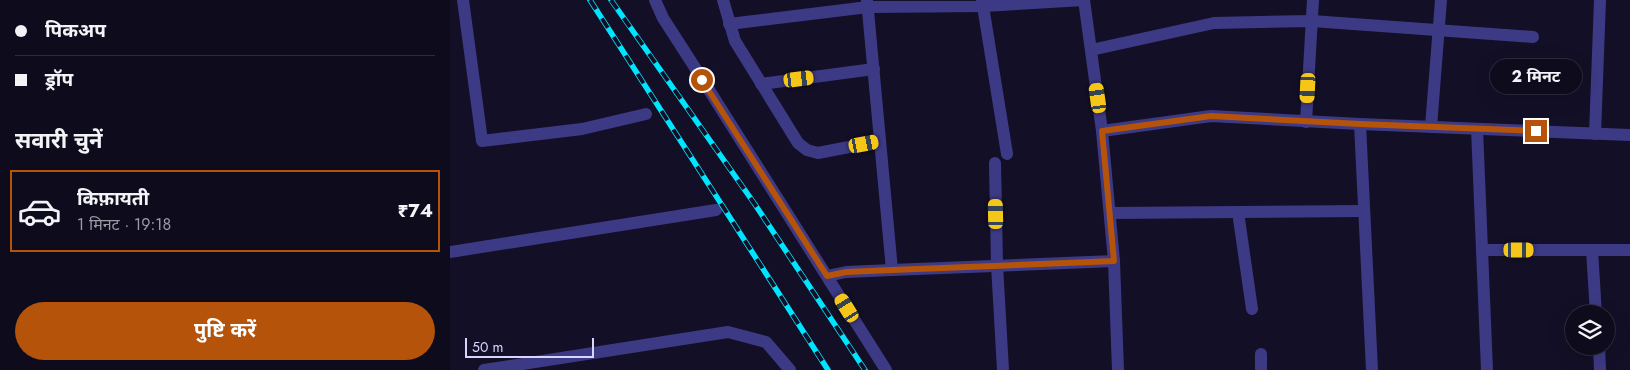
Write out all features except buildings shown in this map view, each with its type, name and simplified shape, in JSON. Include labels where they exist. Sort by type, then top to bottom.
[{"type":"street","points":[[463,0],[482,141],[582,128],[646,114]]},
{"type":"street","points":[[655,0],[697,72],[886,370]]},
{"type":"street","points":[[723,0],[735,41],[798,143],[807,150],[818,153],[880,141]]},
{"type":"street","points":[[729,24],[868,4],[1084,0],[1102,131],[1110,213],[1114,261],[1118,370]]},
{"type":"street","points":[[1306,122],[1313,0]]},
{"type":"street","points":[[1431,127],[1441,0]]},
{"type":"street","points":[[1595,134],[1600,0]]},
{"type":"street","points":[[983,3],[1007,154]]},
{"type":"street","points":[[868,4],[892,270]]},
{"type":"street","points":[[1091,50],[1214,23],[1312,21],[1533,37]]},
{"type":"street","points":[[761,84],[874,69]]},
{"type":"street","points":[[1102,131],[1211,116],[1306,122],[1630,135]]},
{"type":"street","points":[[1360,124],[1372,370]]},
{"type":"street","points":[[1477,129],[1487,370]]},
{"type":"street","points":[[995,163],[997,266],[1003,370]]},
{"type":"street","points":[[450,252],[716,210]]},
{"type":"street","points":[[1110,213],[1364,211]]},
{"type":"street","points":[[1238,212],[1252,309]]},
{"type":"street","points":[[1482,250],[1630,250]]},
{"type":"street","points":[[1592,250],[1595,305]]},
{"type":"street","points":[[827,276],[846,272],[1114,261]]},
{"type":"street","points":[[484,370],[728,332],[766,342],[790,370]]},
{"type":"street","points":[[1261,354],[1261,370]]},
{"type":"street","points":[[1599,355],[1600,370]]},
{"type":"railway","points":[[590,0],[828,370]]},
{"type":"railway","points":[[611,0],[754,203],[865,370]]},
{"type":"route","points":[[702,80],[827,276],[846,272],[1114,261],[1102,131],[1211,116],[1536,131]]}]
